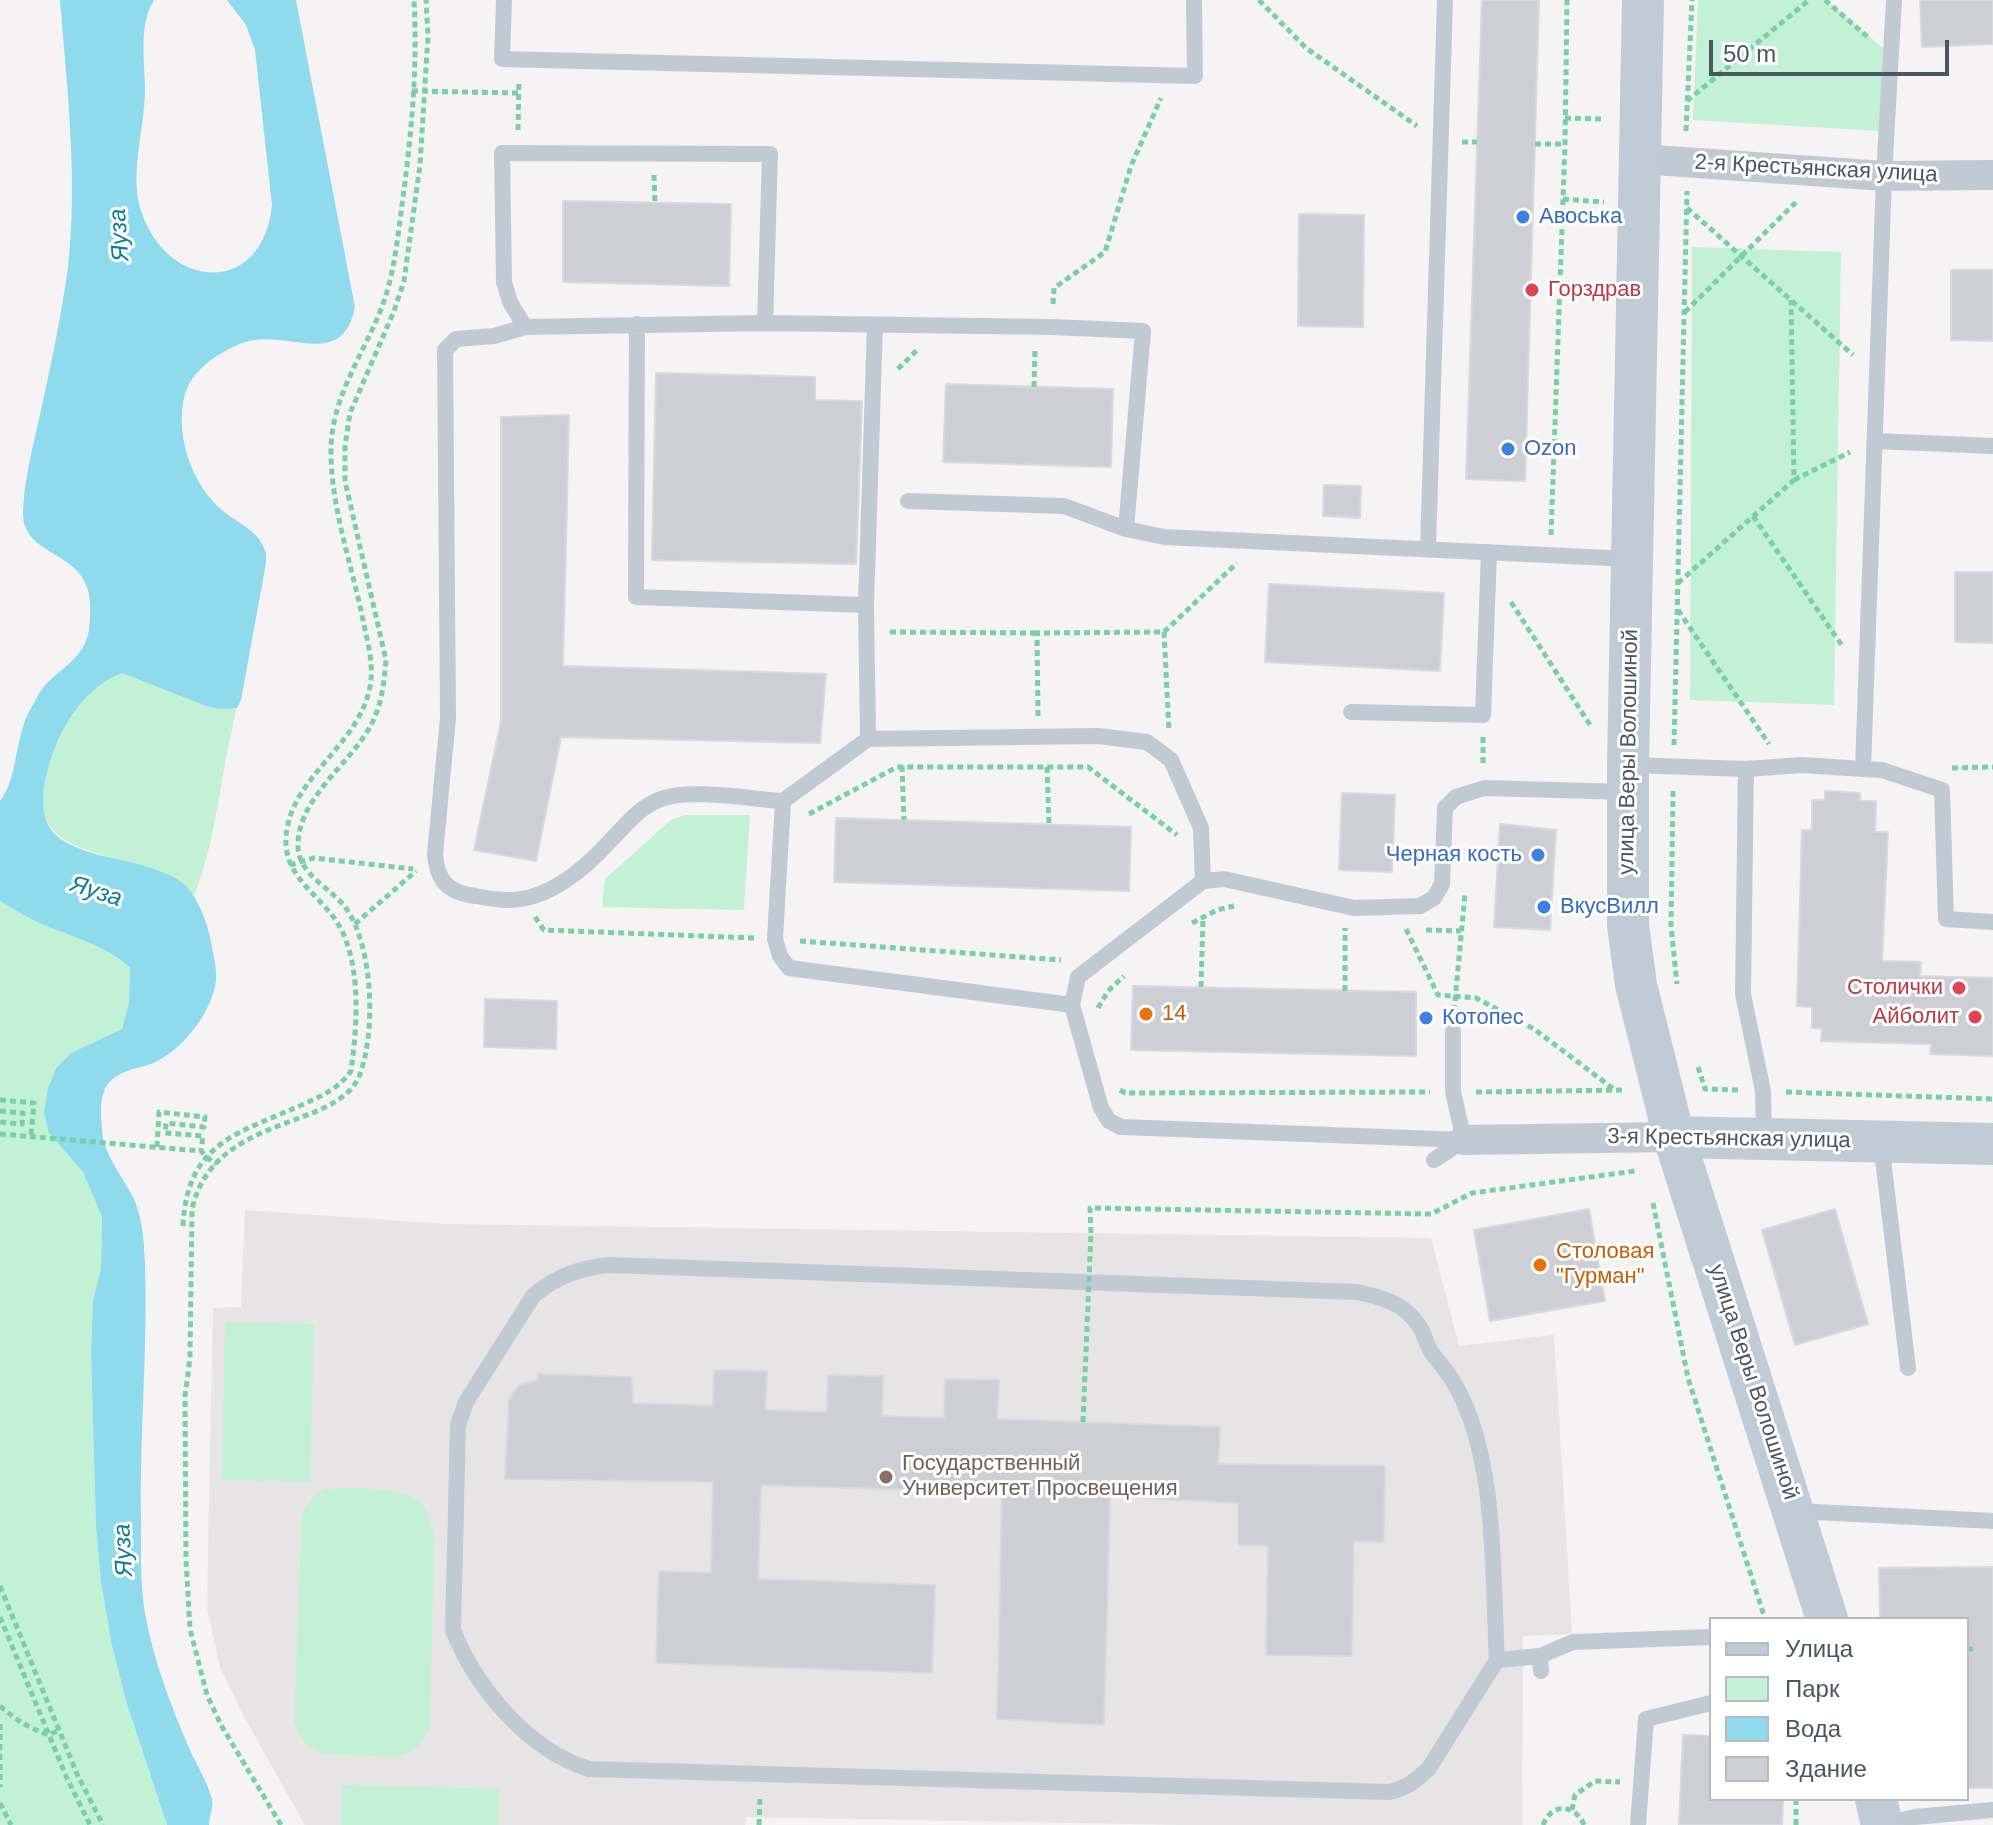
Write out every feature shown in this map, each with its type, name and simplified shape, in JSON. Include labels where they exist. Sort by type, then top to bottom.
[{"type":"street","name":"улица Веры Волошиной","points":[[1643,0],[1628,925],[1636,985],[1674,1137],[1826,1617]]},
{"type":"street","name":"2-я Крестьянская улица","points":[[1640,159],[1884,176],[1993,175]]},
{"type":"street","name":"3-я Крестьянская улица","points":[[1464,1140],[1674,1137],[1993,1144]]},
{"type":"street","points":[[1876,1801],[1882,1825]]},
{"type":"lane","points":[[504,0],[502,59],[1195,76],[1194,0]]},
{"type":"lane","points":[[1428,548],[1445,0]]},
{"type":"lane","points":[[1863,769],[1884,176],[1894,0]]},
{"type":"lane","points":[[525,327],[507,293],[502,265],[502,153],[770,154],[765,323]]},
{"type":"lane","points":[[1126,529],[1143,331],[765,323],[637,324],[525,327],[494,336],[456,339],[449,344],[443,359],[448,718],[435,854],[438,873],[443,883],[461,895],[508,900],[523,898],[572,876],[589,863],[635,814],[664,798],[684,794],[783,801],[875,738],[1098,736],[1147,742],[1171,760],[1201,828],[1203,881]]},
{"type":"lane","points":[[637,324],[636,597],[866,605]]},
{"type":"lane","points":[[875,325],[866,605],[875,738]]},
{"type":"lane","points":[[1875,441],[1993,446]]},
{"type":"lane","points":[[908,501],[1064,506],[1126,529],[1164,537],[1428,548],[1489,559],[1551,556],[1632,559]]},
{"type":"lane","points":[[1351,712],[1483,715],[1489,559]]},
{"type":"lane","points":[[1464,1140],[1121,1127],[1109,1121],[1101,1108],[1072,1005],[1078,977],[1203,881],[1224,879],[1354,908],[1420,906],[1434,898],[1442,884],[1445,808],[1456,797],[1484,788],[1628,778],[1674,767],[1746,769],[1785,766],[1882,770],[1942,790],[1946,919],[1993,922]]},
{"type":"lane","points":[[1746,769],[1743,994],[1763,1091],[1764,1139]]},
{"type":"lane","points":[[783,801],[775,939],[780,956],[789,968],[1072,1005]]},
{"type":"lane","points":[[1453,1032],[1453,1092],[1464,1140]]},
{"type":"lane","points":[[1434,1160],[1464,1140]]},
{"type":"lane","points":[[1880,1141],[1908,1368]]},
{"type":"lane","points":[[611,1265],[1357,1292],[1382,1297],[1404,1308],[1419,1326],[1430,1350],[1455,1383],[1477,1442],[1487,1494],[1497,1660],[1429,1768],[1404,1789],[1389,1792],[589,1769],[570,1763],[551,1751],[498,1703],[468,1663],[453,1630],[458,1425],[466,1402],[533,1296],[547,1283],[588,1267],[611,1265]]},
{"type":"lane","points":[[1795,1511],[1993,1521]]},
{"type":"lane","points":[[1497,1660],[1541,1664],[1573,1642],[1709,1637]]},
{"type":"lane","points":[[1638,1825],[1646,1719],[1709,1703]]},
{"type":"lane","points":[[1882,1825],[1915,1817],[1993,1810]]},
{"type":"path","points":[[183,1226],[184,1200],[189,1184],[207,1158],[227,1138],[329,1092],[351,1071],[355,991],[344,934],[333,915],[298,880],[286,855],[286,839],[295,805],[352,731],[371,680],[369,649],[343,535],[331,447],[337,408],[385,297],[394,263],[407,168],[416,36],[414,0]]},
{"type":"path","points":[[281,1825],[221,1725],[207,1695],[190,1629],[186,1559],[185,1396],[190,1358],[192,1218],[194,1200],[215,1165],[242,1141],[330,1103],[355,1083],[366,1048],[369,1016],[365,964],[355,924],[346,908],[310,874],[298,853],[298,828],[308,808],[360,743],[380,706],[384,685],[386,660],[345,481],[345,446],[350,413],[404,281],[420,165],[428,36],[426,0]]},
{"type":"path","points":[[1259,0],[1306,48],[1440,142]]},
{"type":"path","points":[[1551,556],[1567,0]]},
{"type":"path","points":[[1685,140],[1692,0]]},
{"type":"path","points":[[1687,101],[1809,0]]},
{"type":"path","points":[[1825,0],[1890,57]]},
{"type":"path","points":[[518,153],[519,59]]},
{"type":"path","points":[[1034,387],[1035,347],[1054,288],[1105,252],[1131,166],[1171,75]]},
{"type":"path","points":[[412,91],[518,93]]},
{"type":"path","points":[[1565,118],[1613,120]]},
{"type":"path","points":[[1535,144],[1565,144]]},
{"type":"path","points":[[1677,987],[1671,926],[1687,190]]},
{"type":"path","points":[[1563,199],[1609,202]]},
{"type":"path","points":[[1684,313],[1799,199]]},
{"type":"path","points":[[1686,207],[1877,376]]},
{"type":"path","points":[[1791,300],[1794,480]]},
{"type":"path","points":[[895,375],[900,365],[921,346]]},
{"type":"path","points":[[1020,347],[1035,347]]},
{"type":"path","points":[[1678,583],[1794,480],[1875,441]]},
{"type":"path","points":[[1753,516],[1866,682]]},
{"type":"path","points":[[883,632],[1164,632],[1261,540]]},
{"type":"path","points":[[1489,559],[1592,729]]},
{"type":"path","points":[[1677,610],[1785,766]]},
{"type":"path","points":[[1164,632],[1171,760]]},
{"type":"path","points":[[1037,633],[1038,738]]},
{"type":"path","points":[[1483,715],[1484,788]]},
{"type":"path","points":[[875,738],[903,767],[904,820]]},
{"type":"path","points":[[800,823],[809,815],[897,767],[1088,767],[1181,838]]},
{"type":"path","points":[[1047,767],[1049,825]]},
{"type":"path","points":[[290,865],[314,858],[438,873]]},
{"type":"path","points":[[355,924],[416,870]]},
{"type":"path","points":[[1453,1032],[1466,884]]},
{"type":"path","points":[[1183,929],[1217,910],[1239,905]]},
{"type":"path","points":[[1201,987],[1203,917]]},
{"type":"path","points":[[1336,924],[1358,925]]},
{"type":"path","points":[[1345,991],[1346,924]]},
{"type":"path","points":[[1394,928],[1461,931]]},
{"type":"path","points":[[1406,929],[1438,995],[1476,998],[1534,1029],[1615,1090]]},
{"type":"path","points":[[1097,1020],[1098,1007],[1108,991],[1132,968]]},
{"type":"path","points":[[1693,1054],[1705,1089],[1993,1099]]},
{"type":"path","points":[[1113,1087],[1125,1093],[1629,1089]]},
{"type":"path","points":[[0,1100],[34,1103],[31,1136]]},
{"type":"path","points":[[0,1111],[23,1113],[22,1124],[0,1122]]},
{"type":"path","points":[[157,1147],[159,1112],[205,1117],[204,1127],[166,1123],[165,1133],[203,1136],[201,1151]]},
{"type":"path","points":[[0,1134],[201,1151],[215,1165]]},
{"type":"path","points":[[1083,1422],[1090,1208],[1431,1214],[1472,1193],[1647,1170]]},
{"type":"path","points":[[1652,1199],[1688,1378],[1764,1617]]},
{"type":"path","points":[[0,1586],[59,1730],[103,1825]]},
{"type":"path","points":[[0,1617],[90,1825]]},
{"type":"path","points":[[1969,1649],[1977,1649]]},
{"type":"path","points":[[0,1706],[21,1724],[49,1735],[59,1730]]},
{"type":"path","points":[[0,1724],[0,1787]]},
{"type":"path","points":[[1572,1810],[1575,1795],[1595,1781],[1641,1783]]},
{"type":"path","points":[[1796,1801],[1796,1825]]},
{"type":"path","points":[[0,1803],[11,1825]]},
{"type":"path","points":[[1543,1825],[1549,1814],[1557,1809],[1572,1810],[1581,1817],[1584,1825]]},
{"type":"shaded area","name":"Государственный Университет Просвещения","points":[[245,1210],[445,1224],[1431,1238],[1459,1346],[1554,1335],[1572,1634],[1523,1636],[1522,1825],[1186,1825],[746,1817],[745,1825],[305,1825],[243,1715],[220,1667],[207,1608],[213,1308],[241,1307]]},
{"type":"green space","points":[[1698,0],[1826,0],[1883,48],[1880,131],[1693,120]]},
{"type":"green space","points":[[1692,247],[1841,252],[1834,705],[1690,700]]},
{"type":"green space","points":[[122,673],[206,706],[237,708],[214,827],[194,896],[171,878],[143,866],[85,849],[61,837],[46,819],[43,790],[61,737],[73,714],[90,694],[99,685]]},
{"type":"green space","points":[[685,815],[750,815],[744,910],[602,907],[605,879],[671,820]]},
{"type":"green space","points":[[0,901],[38,922],[103,949],[130,968],[129,1003],[122,1029],[71,1053],[56,1068],[48,1088],[49,1133],[83,1172],[102,1217],[101,1269],[93,1300],[91,1353],[96,1527],[101,1582],[126,1701],[167,1825],[0,1825]]},
{"type":"green space","points":[[225,1322],[314,1324],[310,1482],[222,1480]]},
{"type":"green space","points":[[325,1489],[379,1489],[407,1495],[425,1508],[434,1533],[430,1726],[417,1746],[395,1757],[324,1754],[304,1742],[294,1722],[302,1516],[311,1499]]},
{"type":"green space","points":[[342,1785],[499,1789],[498,1825],[341,1825]]},
{"type":"water","name":"Яуза","points":[[60,0],[154,0],[144,32],[145,89],[137,166],[141,211],[154,238],[172,257],[192,269],[213,272],[234,268],[252,256],[265,235],[272,205],[255,50],[246,25],[227,0],[296,0],[355,307],[349,325],[340,337],[329,342],[254,340],[229,349],[201,369],[185,394],[182,426],[194,474],[223,511],[254,533],[266,553],[241,700],[237,708],[206,706],[122,673],[101,684],[69,720],[53,752],[43,794],[47,820],[53,832],[64,841],[83,850],[163,872],[185,885],[203,914],[215,964],[213,993],[193,1030],[162,1058],[112,1079],[103,1094],[101,1112],[107,1150],[136,1204],[144,1241],[141,1557],[145,1613],[168,1695],[212,1799],[209,1825],[167,1825],[126,1701],[112,1646],[96,1527],[91,1353],[93,1300],[101,1269],[102,1217],[83,1172],[49,1133],[44,1113],[48,1088],[56,1068],[71,1053],[122,1029],[129,1003],[130,968],[103,949],[38,922],[0,901],[0,801],[10,780],[21,733],[42,689],[82,648],[90,622],[90,601],[85,582],[74,568],[36,542],[29,534],[23,512],[27,473],[63,302],[71,234],[70,133]]},
{"type":"building","points":[[1482,0],[1539,0],[1525,481],[1466,479]]},
{"type":"building","points":[[1920,0],[1993,0],[1993,44],[1922,47]]},
{"type":"building","points":[[563,201],[731,204],[729,286],[563,282]]},
{"type":"building","points":[[1299,214],[1364,215],[1363,327],[1298,326]]},
{"type":"building","points":[[1951,270],[1993,270],[1993,341],[1951,340]]},
{"type":"building","points":[[656,373],[815,377],[815,400],[862,401],[856,564],[652,560]]},
{"type":"building","points":[[946,384],[1113,389],[1111,467],[943,462]]},
{"type":"building","points":[[569,415],[563,666],[826,674],[820,743],[561,737],[536,861],[474,850],[501,721],[501,417]]},
{"type":"building","points":[[1324,485],[1361,486],[1360,518],[1323,516]]},
{"type":"building","points":[[1955,572],[1993,572],[1993,643],[1955,642]]},
{"type":"building","points":[[1269,584],[1444,593],[1440,671],[1265,662]]},
{"type":"building","points":[[1825,791],[1860,793],[1860,801],[1876,801],[1875,832],[1888,832],[1882,961],[1921,962],[1920,976],[1993,978],[1993,1056],[1930,1054],[1931,1044],[1821,1041],[1822,1029],[1812,1028],[1812,1007],[1797,1006],[1802,830],[1812,830],[1812,800],[1825,800]]},
{"type":"building","points":[[1342,793],[1395,795],[1392,872],[1339,870]]},
{"type":"building","points":[[836,818],[1131,827],[1129,891],[834,882]]},
{"type":"building","points":[[1500,824],[1556,830],[1550,930],[1494,927]]},
{"type":"building","points":[[1133,986],[1416,992],[1416,1056],[1131,1050]]},
{"type":"building","points":[[485,999],[557,1001],[556,1049],[484,1047]]},
{"type":"building","name":"Столовая \"Гурман\"","points":[[1589,1209],[1605,1301],[1490,1321],[1474,1230]]},
{"type":"building","points":[[1835,1209],[1868,1324],[1795,1345],[1762,1230]]},
{"type":"building","points":[[714,1370],[767,1371],[765,1410],[827,1412],[828,1375],[883,1376],[882,1416],[944,1418],[945,1379],[999,1380],[997,1419],[1220,1427],[1218,1464],[1385,1466],[1384,1542],[1354,1541],[1352,1656],[1266,1655],[1268,1546],[1238,1545],[1238,1503],[1110,1496],[1104,1725],[997,1719],[1002,1493],[761,1485],[758,1579],[935,1585],[932,1673],[656,1663],[659,1571],[711,1573],[713,1482],[505,1479],[509,1400],[519,1385],[538,1380],[538,1374],[632,1377],[633,1403],[713,1406]]},
{"type":"building","points":[[1993,1567],[1993,1788],[1969,1788],[1969,1617],[1880,1617],[1879,1568]]},
{"type":"building","points":[[1683,1735],[1709,1736],[1709,1801],[1783,1801],[1782,1825],[1679,1825]]},
{"type":"place","name":"Авоська","points":[[1523,217]]},
{"type":"place","name":"Горздрав","points":[[1532,290]]},
{"type":"place","name":"Ozon","points":[[1508,449]]},
{"type":"place","name":"Черная кость","points":[[1538,855]]},
{"type":"place","name":"ВкусВилл","points":[[1544,907]]},
{"type":"place","name":"Столички","points":[[1959,988]]},
{"type":"place","name":"14","points":[[1146,1014]]},
{"type":"place","name":"Айболит","points":[[1975,1017]]},
{"type":"place","name":"Котопес","points":[[1426,1018]]},
{"type":"place","name":"Столовая \"Гурман\"","points":[[1540,1265]]},
{"type":"place","name":"Государственный Университет Просвещения","points":[[886,1477]]}]
